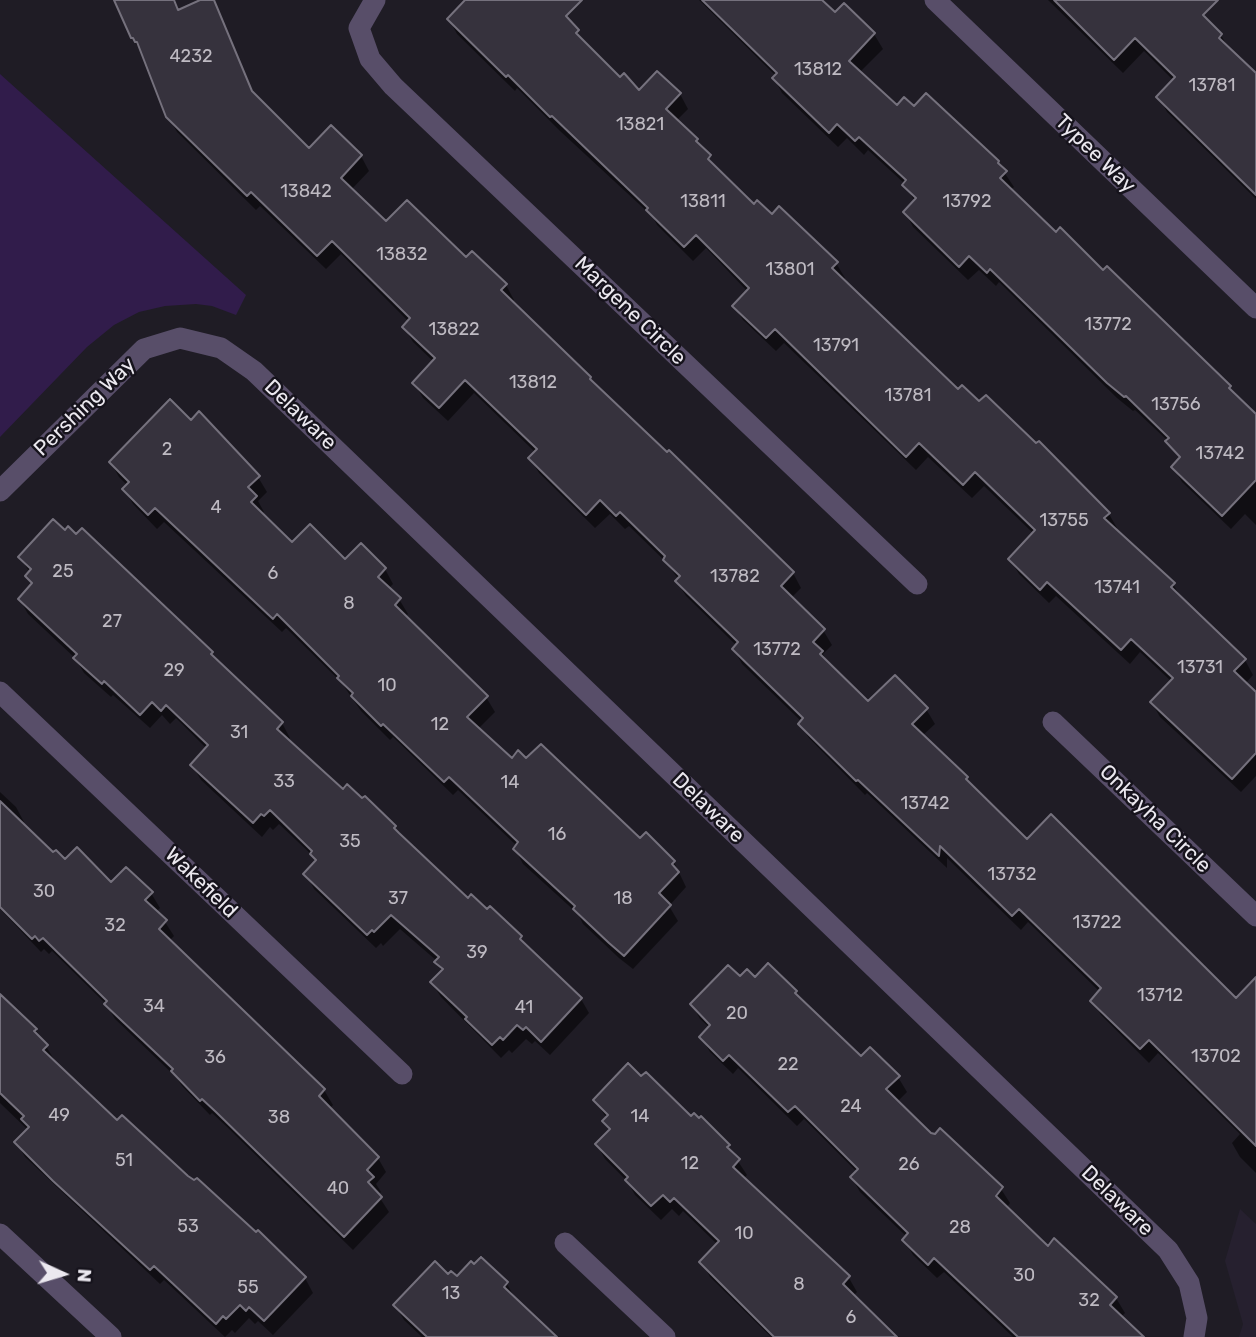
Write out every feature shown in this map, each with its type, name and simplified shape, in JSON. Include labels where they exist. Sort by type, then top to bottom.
[{"type":"street","name":"Margene Circle","points":[[375,0],[359,28],[370,59],[393,86],[917,584]]},
{"type":"street","name":"Typee Way","points":[[935,0],[1256,308]]},
{"type":"street","name":"Pershing Way","points":[[0,491],[144,349],[180,338]]},
{"type":"street","name":"Delaware","points":[[180,338],[221,348],[254,371],[1168,1250],[1189,1283],[1196,1328]]},
{"type":"street","name":"Wakefield","points":[[0,692],[402,1074]]},
{"type":"street","name":"Onkayha Circle","points":[[1053,722],[1256,916]]},
{"type":"street","points":[[0,1234],[111,1337]]},
{"type":"street","points":[[565,1242],[665,1337]]},
{"type":"shaded area","points":[[0,74],[246,295],[236,315],[212,306],[165,306],[139,312],[114,325],[87,347],[0,437]]},
{"type":"shaded area","points":[[1240,1209],[1256,1224],[1256,1337],[1239,1337],[1243,1324],[1225,1261]]},
{"type":"building","points":[[114,0],[174,0],[178,10],[200,0],[214,0],[252,91],[309,148],[331,125],[362,155],[341,178],[386,221],[407,200],[466,257],[472,251],[507,284],[501,290],[591,377],[590,379],[667,452],[669,450],[794,572],[781,586],[825,629],[813,642],[823,651],[820,654],[868,701],[895,675],[928,708],[912,724],[968,777],[966,779],[1027,839],[1051,814],[1236,998],[1256,977],[1256,1146],[1149,1040],[1140,1049],[1090,1001],[1101,988],[1019,909],[1012,916],[940,846],[939,856],[798,724],[803,718],[732,649],[738,642],[675,581],[680,576],[663,560],[665,556],[620,512],[616,516],[600,500],[586,515],[528,458],[537,449],[465,380],[439,408],[412,383],[435,358],[402,327],[410,318],[332,241],[317,256],[251,192],[247,196],[166,117],[137,42],[131,38]]},
{"type":"building","points":[[465,0],[582,0],[566,16],[579,30],[576,33],[620,77],[624,73],[639,90],[657,71],[681,93],[666,109],[698,139],[696,141],[711,155],[708,159],[754,204],[757,200],[772,214],[779,206],[838,262],[832,268],[958,389],[962,385],[979,401],[986,395],[1036,443],[1039,441],[1110,513],[1104,518],[1175,583],[1171,587],[1246,659],[1234,671],[1256,692],[1256,753],[1232,779],[1150,702],[1173,678],[1131,639],[1121,650],[1047,582],[1040,590],[1008,559],[1035,530],[975,472],[963,485],[919,443],[906,457],[775,329],[766,338],[732,306],[749,288],[696,235],[684,247],[646,210],[648,208],[447,19]]},
{"type":"building","points":[[702,0],[822,0],[835,12],[844,3],[875,33],[849,61],[897,105],[904,97],[914,106],[926,93],[999,161],[1007,171],[1000,178],[1056,232],[1060,227],[1103,270],[1107,266],[1231,386],[1229,388],[1256,414],[1256,480],[1222,516],[1171,467],[1180,457],[1165,441],[1169,438],[1126,396],[1107,383],[990,269],[987,273],[969,256],[959,267],[903,212],[916,198],[902,185],[906,180],[859,137],[855,141],[837,124],[829,133],[772,78],[777,73]]},
{"type":"building","points":[[1054,0],[1218,0],[1203,15],[1222,34],[1219,38],[1256,73],[1256,195],[1156,97],[1175,77],[1135,38],[1114,60]]},
{"type":"building","points":[[170,399],[191,420],[199,411],[260,476],[248,487],[257,496],[251,502],[292,542],[310,524],[345,559],[361,543],[386,568],[378,577],[401,598],[395,605],[488,696],[467,717],[512,758],[518,750],[526,758],[541,744],[640,838],[646,832],[675,861],[672,864],[679,872],[659,893],[671,905],[624,956],[513,849],[518,842],[449,777],[444,782],[383,724],[381,726],[351,696],[353,693],[337,678],[339,676],[277,614],[273,619],[155,508],[148,515],[122,489],[129,482],[109,462]]},
{"type":"building","points":[[53,519],[65,530],[68,526],[76,534],[82,528],[283,722],[277,729],[343,789],[347,784],[362,798],[365,796],[396,826],[394,828],[399,833],[468,898],[471,894],[487,909],[490,906],[522,936],[520,939],[582,998],[541,1042],[526,1027],[523,1030],[517,1025],[503,1040],[500,1037],[492,1045],[430,982],[443,969],[434,962],[439,957],[391,915],[374,932],[372,930],[367,935],[303,874],[316,860],[310,854],[312,851],[270,810],[264,816],[261,814],[253,823],[190,765],[208,745],[166,705],[161,711],[152,702],[140,715],[104,681],[102,684],[73,658],[77,654],[18,599],[32,583],[25,576],[31,569],[18,557]]},
{"type":"building","points":[[0,801],[53,852],[56,850],[65,859],[77,847],[111,882],[126,867],[153,892],[145,900],[167,920],[159,929],[325,1089],[319,1096],[379,1157],[367,1170],[374,1177],[368,1182],[382,1197],[344,1237],[216,1112],[202,1099],[200,1101],[171,1071],[173,1069],[104,1004],[107,1001],[43,938],[39,941],[35,936],[32,939],[0,907]]},
{"type":"building","points":[[768,963],[797,991],[795,993],[861,1056],[870,1047],[900,1076],[886,1089],[931,1133],[935,1134],[940,1128],[1003,1187],[996,1196],[1048,1246],[1054,1238],[1117,1297],[1110,1305],[1144,1337],[1018,1337],[934,1258],[928,1265],[902,1240],[908,1233],[850,1177],[858,1169],[795,1106],[788,1112],[729,1055],[723,1061],[699,1037],[710,1025],[690,1004],[728,965],[740,976],[747,969],[755,977]]},
{"type":"building","points":[[0,994],[37,1029],[34,1031],[48,1045],[43,1050],[117,1120],[122,1115],[188,1176],[194,1180],[197,1178],[256,1232],[258,1230],[306,1277],[264,1321],[249,1307],[246,1311],[240,1305],[226,1319],[223,1316],[216,1324],[154,1266],[150,1270],[14,1142],[29,1127],[21,1119],[24,1116],[0,1093]]},
{"type":"building","points":[[628,1063],[641,1076],[646,1072],[691,1116],[694,1113],[699,1118],[701,1116],[730,1145],[727,1147],[740,1159],[733,1167],[850,1276],[843,1284],[897,1337],[774,1337],[699,1262],[719,1241],[674,1198],[670,1202],[663,1195],[651,1206],[625,1180],[628,1177],[595,1144],[610,1129],[602,1121],[608,1115],[593,1100]]},
{"type":"building","points":[[481,1257],[508,1282],[504,1287],[557,1337],[427,1337],[393,1305],[435,1261],[448,1274],[451,1271],[457,1276],[471,1261],[474,1264]]}]
